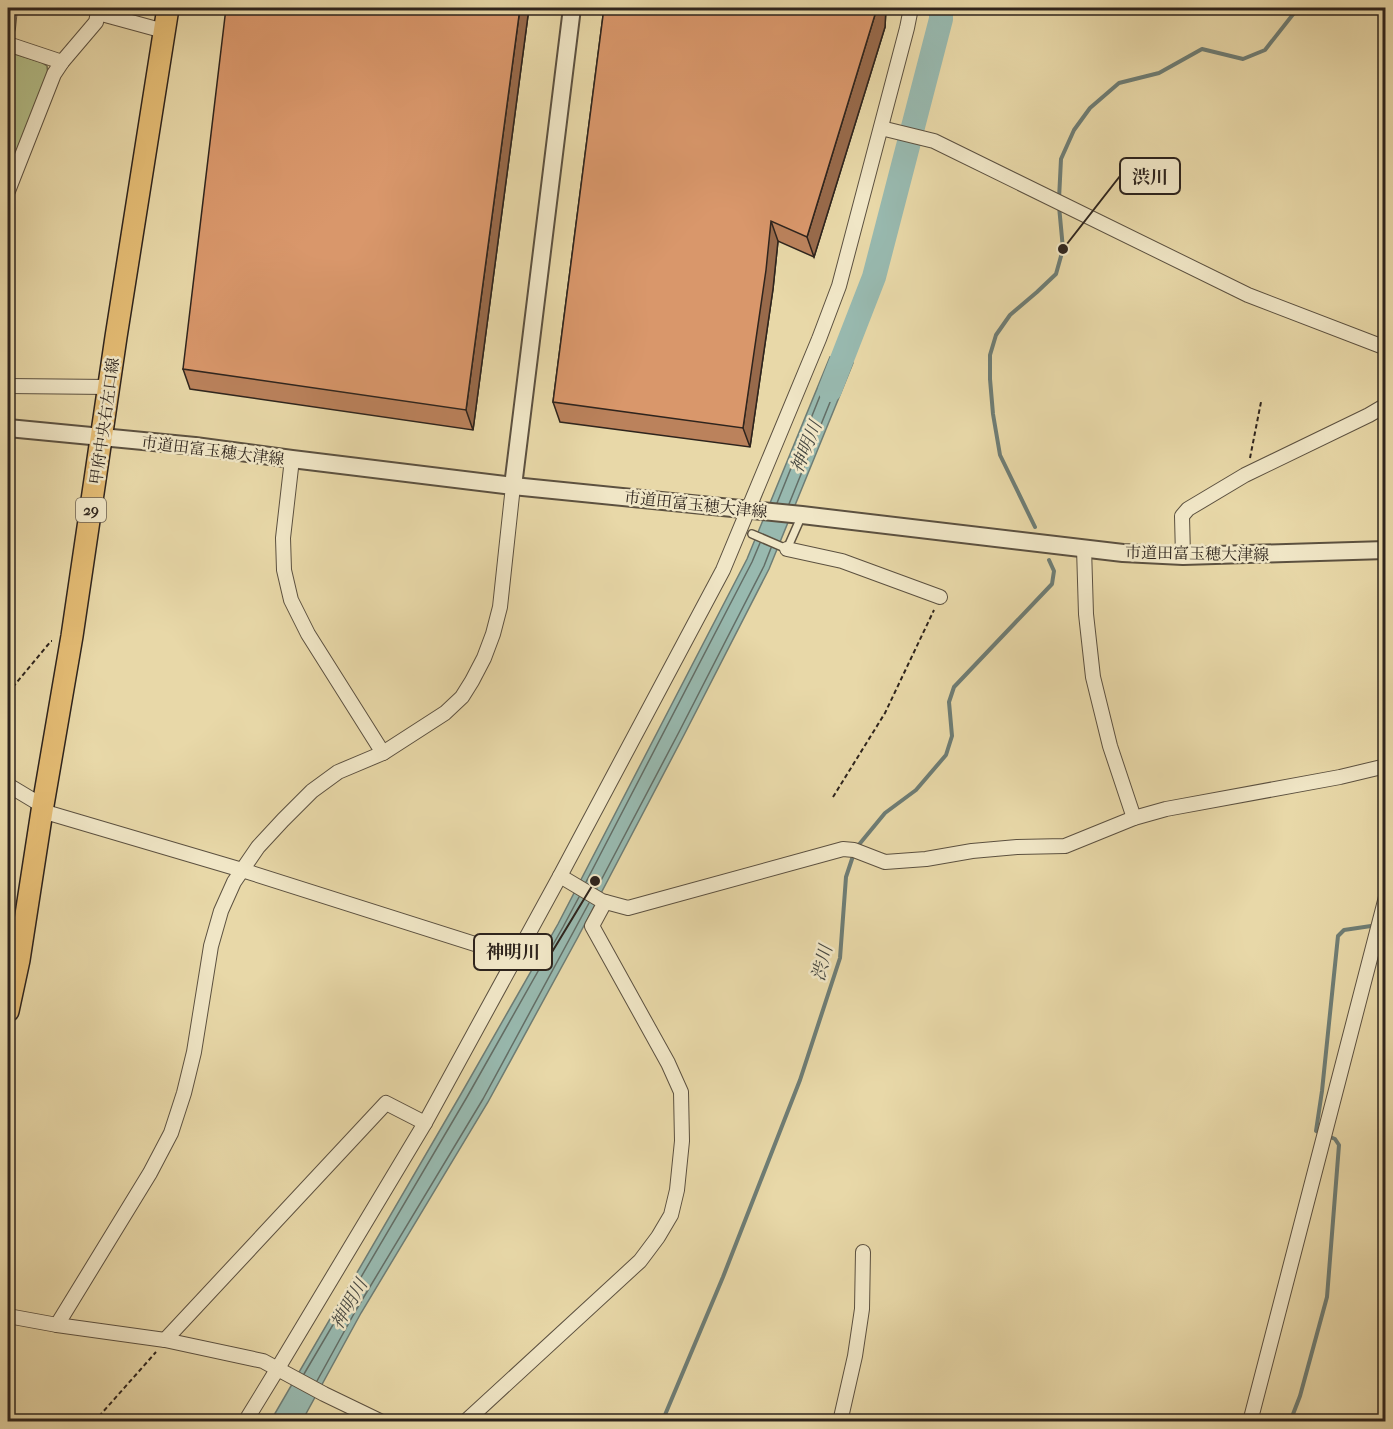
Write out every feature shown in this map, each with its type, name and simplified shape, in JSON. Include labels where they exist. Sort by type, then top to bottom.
[{"type":"main road","name":"甲府中央右左口線","points":[[8,1011],[20,960],[72,636],[168,8]]},
{"type":"street","points":[[8,28],[10,8]]},
{"type":"street","points":[[57,1325],[150,1173],[171,1133],[194,1052],[211,946],[221,911],[234,882],[258,847],[312,791],[338,772],[383,753],[446,713],[462,697],[484,658],[500,607],[572,8]]},
{"type":"street","points":[[245,1422],[283,1371],[425,1123],[516,957],[564,879],[723,570],[746,532],[839,286],[886,128],[911,8]]},
{"type":"street","points":[[8,191],[54,74],[96,22],[98,10],[164,31]]},
{"type":"street","points":[[8,44],[62,62]]},
{"type":"street","points":[[886,128],[934,141],[1248,295],[1386,348]]},
{"type":"street","points":[[8,386],[109,387]]},
{"type":"street","points":[[1183,556],[1182,516],[1188,509],[1245,475],[1386,405]]},
{"type":"street","name":"市道田富玉穂大津線","points":[[8,428],[195,446],[513,486],[800,515],[1123,553],[1183,556],[1386,550]]},
{"type":"street","points":[[292,459],[283,538],[284,570],[291,600],[308,634],[383,753]]},
{"type":"street","points":[[784,548],[842,561],[940,597]]},
{"type":"street","points":[[1084,548],[1086,614],[1093,677],[1110,746],[1134,818]]},
{"type":"street","points":[[564,879],[603,901],[628,908],[843,849],[854,850],[885,862],[926,860],[972,851],[1065,846],[1134,818],[1166,809],[1340,777],[1386,766]]},
{"type":"street","points":[[8,785],[43,809],[516,957]]},
{"type":"street","points":[[1250,1422],[1386,897]]},
{"type":"street","points":[[465,1422],[640,1261],[658,1237],[670,1215],[677,1190],[682,1141],[681,1092],[668,1063],[592,926],[603,901]]},
{"type":"street","points":[[165,1340],[386,1103],[425,1123]]},
{"type":"street","points":[[840,1422],[855,1356],[862,1309],[863,1252]]},
{"type":"street","points":[[8,1316],[165,1340],[263,1361],[382,1422]]},
{"type":"lane","points":[[746,532],[784,548],[800,515]]},
{"type":"path","points":[[1245,475],[1261,402]]},
{"type":"path","points":[[833,797],[885,713],[940,597]]},
{"type":"path","points":[[8,693],[51,641],[72,636]]},
{"type":"path","points":[[94,1422],[165,1340]]},
{"type":"green space","points":[[8,52],[41,62],[47,66],[48,75],[8,172]]},
{"type":"water","points":[[830,357],[853,363],[769,569],[578,937],[488,1102],[361,1313],[302,1421],[270,1422],[558,924],[747,559]]},
{"type":"building","points":[[226,8],[520,8],[466,410],[183,369]]},
{"type":"building","points":[[604,8],[877,8],[807,237],[771,221],[743,428],[553,402]]},
{"type":"waterway","name":"神明川","points":[[830,390],[874,277],[941,19],[941,8]]},
{"type":"waterway","name":"渋川","points":[[1059,199],[1061,159],[1074,130],[1090,108],[1119,83],[1159,73],[1202,49],[1243,59],[1265,50],[1298,8]]},
{"type":"waterway","name":"渋川","points":[[1035,527],[1000,455],[993,414],[990,355],[996,335],[1010,315],[1056,274],[1063,249],[1059,206]]},
{"type":"waterway","name":"渋川","points":[[857,847],[885,813],[916,790],[946,755],[952,736],[949,702],[954,687],[1052,584],[1054,571],[1049,560]]},
{"type":"waterway","name":"渋川","points":[[662,1422],[723,1277],[800,1080],[840,958],[846,877],[854,853]]},
{"type":"waterway","points":[[1290,1422],[1300,1396],[1327,1297],[1339,1145],[1335,1139],[1316,1131],[1338,936],[1344,930],[1371,926],[1386,931]]},
{"type":"place","name":"渋川","points":[[1063,249]]},
{"type":"place","name":"神明川","points":[[595,881]]}]
